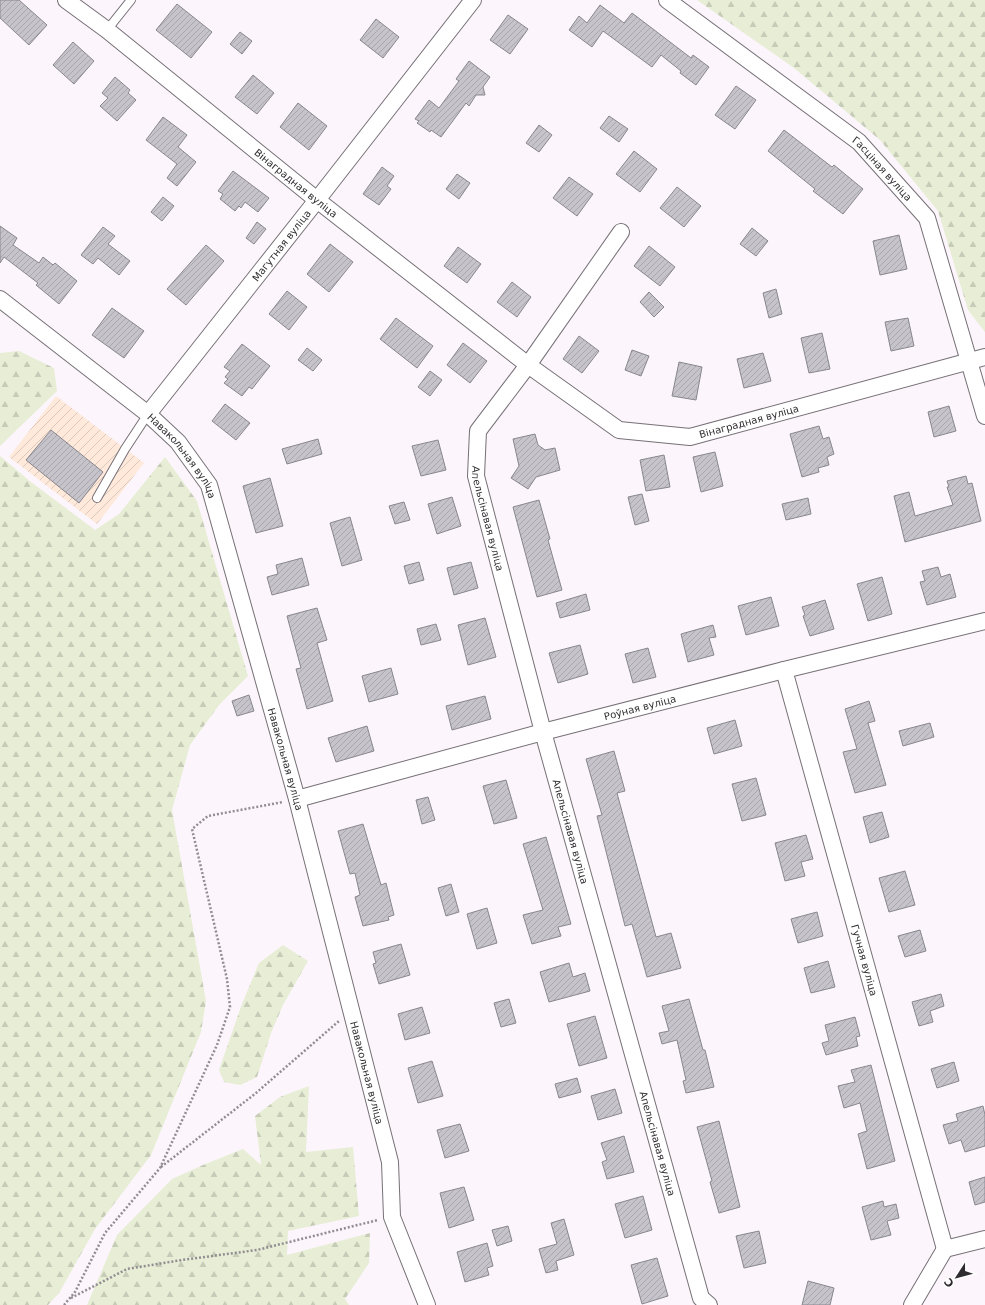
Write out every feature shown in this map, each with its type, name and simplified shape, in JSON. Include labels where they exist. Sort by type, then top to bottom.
[{"type":"street","name":"Вінаградная вуліца","points":[[66,0],[106,30],[317,200],[528,365],[620,430],[690,437],[985,357]]},
{"type":"street","name":"Магутная вуліца","points":[[148,414],[473,0]]},
{"type":"street","name":"Гасціная вуліца","points":[[667,0],[859,142],[927,218],[985,416]]},
{"type":"street","points":[[528,365],[621,232]]},
{"type":"street","name":"Навакольная вуліца","points":[[0,298],[148,414],[178,442],[209,485],[297,799],[390,1162],[392,1217],[427,1305]]},
{"type":"street","name":"Апельсінавая вуліца","points":[[528,365],[478,431],[476,476],[542,732],[701,1298],[709,1305]]},
{"type":"street","name":"Роўная вуліца","points":[[297,799],[542,732],[784,670],[985,621]]},
{"type":"street","name":"Гучная вуліца","points":[[784,670],[945,1249]]},
{"type":"street","points":[[912,1305],[945,1249],[985,1238]]},
{"type":"lane","points":[[106,30],[131,0]]},
{"type":"lane","points":[[98,498],[125,449],[148,414]]},
{"type":"path","points":[[160,1168],[217,1045],[230,1007],[227,979],[192,829],[208,816],[297,799]]},
{"type":"path","points":[[64,1305],[75,1292],[105,1233],[160,1168],[256,1093],[351,1010]]},
{"type":"path","points":[[69,1299],[127,1269],[257,1250],[392,1217]]},
{"type":"shaded area","points":[[56,396],[144,463],[97,524],[9,457]]},
{"type":"green space","points":[[697,0],[985,0],[985,332],[968,310],[938,211],[880,140],[794,68]]},
{"type":"green space","points":[[19,351],[54,368],[57,391],[0,446],[0,353]]},
{"type":"green space","points":[[0,456],[31,482],[95,530],[119,514],[165,457],[197,501],[248,676],[219,705],[190,745],[172,810],[206,1001],[201,1032],[151,1155],[95,1229],[59,1293],[48,1305],[0,1305]]},
{"type":"green space","points":[[283,945],[308,961],[283,1005],[271,1033],[257,1077],[240,1085],[224,1082],[219,1070],[242,1004],[259,963]]},
{"type":"green space","points":[[309,1086],[306,1152],[353,1147],[359,1216],[288,1231],[287,1255],[370,1233],[369,1263],[345,1299],[349,1305],[87,1305],[117,1235],[172,1179],[243,1149],[261,1165],[255,1116],[280,1097]]},
{"type":"building","points":[[0,0],[19,0],[47,25],[29,45],[0,18]]},
{"type":"building","points":[[177,4],[212,32],[191,58],[156,30]]},
{"type":"building","points":[[600,5],[624,23],[632,13],[691,58],[693,55],[709,67],[696,85],[680,73],[681,71],[661,55],[652,67],[603,31],[592,47],[569,30],[579,16],[587,23]]},
{"type":"building","points":[[508,15],[528,29],[510,54],[490,40]]},
{"type":"building","points":[[376,19],[399,37],[383,58],[360,40]]},
{"type":"building","points":[[240,32],[252,41],[242,54],[230,44]]},
{"type":"building","points":[[73,42],[94,61],[74,84],[53,65]]},
{"type":"building","points":[[469,61],[490,77],[483,87],[485,95],[476,95],[469,106],[466,103],[441,137],[431,130],[430,132],[417,123],[419,121],[415,119],[429,100],[439,108],[459,81],[456,79]]},
{"type":"building","points":[[253,75],[274,93],[257,114],[235,97]]},
{"type":"building","points":[[115,77],[130,90],[128,93],[136,100],[117,121],[100,106],[108,98],[102,93]]},
{"type":"building","points":[[736,86],[756,100],[735,129],[715,115]]},
{"type":"building","points":[[298,103],[327,126],[309,150],[280,127]]},
{"type":"building","points":[[609,116],[628,129],[619,142],[600,128]]},
{"type":"building","points":[[163,117],[187,135],[178,147],[196,162],[177,186],[167,178],[177,164],[146,140]]},
{"type":"building","points":[[539,125],[552,135],[539,152],[526,143]]},
{"type":"building","points":[[784,130],[832,167],[834,165],[863,189],[843,214],[813,191],[815,189],[768,151]]},
{"type":"building","points":[[634,151],[657,169],[640,192],[616,174]]},
{"type":"building","points":[[382,167],[394,176],[387,186],[391,189],[379,205],[363,194]]},
{"type":"building","points":[[233,171],[269,198],[258,212],[245,202],[241,208],[239,206],[235,211],[220,199],[223,194],[218,191]]},
{"type":"building","points":[[457,174],[470,183],[459,199],[446,189]]},
{"type":"building","points":[[569,177],[593,194],[577,216],[553,198]]},
{"type":"building","points":[[677,187],[701,206],[684,227],[660,208]]},
{"type":"building","points":[[163,197],[174,206],[162,221],[151,212]]},
{"type":"building","points":[[257,222],[266,229],[254,244],[246,238]]},
{"type":"building","points":[[0,226],[17,238],[13,245],[39,263],[43,257],[53,265],[55,263],[77,281],[59,304],[36,285],[38,283],[4,257],[0,263]]},
{"type":"building","points":[[103,227],[115,236],[108,244],[130,261],[119,275],[98,258],[93,264],[81,255]]},
{"type":"building","points":[[752,228],[768,241],[756,256],[740,244]]},
{"type":"building","points":[[899,235],[907,269],[880,275],[873,241]]},
{"type":"building","points":[[330,244],[353,262],[329,292],[307,274]]},
{"type":"building","points":[[206,245],[224,261],[186,305],[167,289]]},
{"type":"building","points":[[649,246],[675,267],[660,286],[634,266]]},
{"type":"building","points":[[458,247],[481,264],[467,283],[444,266]]},
{"type":"building","points":[[512,282],[531,297],[517,317],[497,302]]},
{"type":"building","points":[[776,289],[782,314],[769,318],[763,293]]},
{"type":"building","points":[[287,291],[307,307],[289,330],[269,314]]},
{"type":"building","points":[[649,292],[664,307],[654,317],[640,302]]},
{"type":"building","points":[[112,308],[144,331],[124,358],[92,335]]},
{"type":"building","points":[[396,318],[433,346],[417,368],[380,339]]},
{"type":"building","points":[[908,318],[914,346],[891,351],[885,322]]},
{"type":"building","points":[[822,333],[830,369],[809,373],[801,338]]},
{"type":"building","points":[[579,336],[599,351],[582,373],[563,359]]},
{"type":"building","points":[[463,343],[487,361],[470,383],[447,365]]},
{"type":"building","points":[[242,344],[270,366],[252,389],[249,387],[242,396],[224,383],[228,379],[225,377],[230,371],[224,367]]},
{"type":"building","points":[[307,348],[322,360],[313,371],[298,360]]},
{"type":"building","points":[[632,350],[649,356],[641,376],[625,370]]},
{"type":"building","points":[[763,353],[771,381],[744,388],[737,359]]},
{"type":"building","points":[[679,362],[702,367],[696,400],[672,396]]},
{"type":"building","points":[[430,371],[442,380],[430,396],[418,387]]},
{"type":"building","points":[[225,404],[250,423],[236,440],[212,421]]},
{"type":"building","points":[[949,406],[956,431],[934,437],[928,412]]},
{"type":"building","points":[[819,426],[823,439],[829,437],[834,454],[827,457],[829,465],[818,468],[819,472],[802,477],[790,434]]},
{"type":"building","points":[[51,430],[103,472],[79,503],[26,460]]},
{"type":"building","points":[[535,434],[538,445],[545,450],[555,448],[560,470],[536,477],[528,489],[511,478],[519,466],[513,439]]},
{"type":"building","points":[[318,439],[322,454],[287,464],[282,449]]},
{"type":"building","points":[[438,440],[446,470],[421,476],[412,446]]},
{"type":"building","points":[[715,452],[723,486],[701,492],[693,457]]},
{"type":"building","points":[[664,455],[670,487],[646,491],[640,460]]},
{"type":"building","points":[[966,476],[968,484],[972,483],[981,521],[905,542],[894,496],[909,492],[915,516],[953,505],[947,487],[949,487],[947,481]]},
{"type":"building","points":[[270,478],[283,526],[256,533],[243,486]]},
{"type":"building","points":[[642,494],[649,521],[635,525],[628,497]]},
{"type":"building","points":[[452,497],[461,526],[437,534],[428,504]]},
{"type":"building","points":[[808,498],[811,514],[786,520],[782,504]]},
{"type":"building","points":[[539,500],[562,590],[537,597],[513,507]]},
{"type":"building","points":[[404,502],[410,520],[395,524],[389,506]]},
{"type":"building","points":[[350,517],[362,560],[342,566],[330,523]]},
{"type":"building","points":[[302,558],[309,585],[272,595],[267,577],[278,574],[276,565]]},
{"type":"building","points":[[419,562],[424,580],[409,584],[404,566]]},
{"type":"building","points":[[471,562],[478,588],[454,595],[447,568]]},
{"type":"building","points":[[938,567],[941,577],[950,574],[956,597],[927,605],[920,582],[925,581],[922,571]]},
{"type":"building","points":[[882,577],[892,614],[868,621],[857,584]]},
{"type":"building","points":[[586,594],[590,610],[560,618],[556,603]]},
{"type":"building","points":[[771,597],[779,626],[746,635],[738,606]]},
{"type":"building","points":[[825,600],[834,629],[810,636],[803,616],[805,615],[802,607]]},
{"type":"building","points":[[317,608],[327,640],[317,643],[333,701],[307,709],[296,669],[301,668],[287,616]]},
{"type":"building","points":[[485,618],[496,657],[468,665],[458,625]]},
{"type":"building","points":[[436,624],[441,640],[421,645],[417,629]]},
{"type":"building","points":[[713,625],[716,637],[709,638],[714,655],[688,662],[681,634]]},
{"type":"building","points":[[580,645],[588,674],[558,683],[549,653]]},
{"type":"building","points":[[648,648],[656,677],[633,683],[625,654]]},
{"type":"building","points":[[391,668],[398,694],[369,702],[362,676]]},
{"type":"building","points":[[249,695],[254,711],[237,716],[232,701]]},
{"type":"building","points":[[485,696],[491,719],[452,730],[446,706]]},
{"type":"building","points":[[869,701],[875,721],[868,723],[886,785],[855,793],[843,752],[857,749],[845,709]]},
{"type":"building","points":[[735,720],[742,746],[714,754],[707,728]]},
{"type":"building","points":[[930,723],[934,737],[903,746],[899,731]]},
{"type":"building","points":[[367,726],[374,751],[336,762],[328,738]]},
{"type":"building","points":[[614,751],[625,791],[617,793],[656,937],[671,933],[681,968],[647,977],[632,924],[625,926],[597,816],[602,815],[586,759]]},
{"type":"building","points":[[756,778],[766,815],[742,821],[732,784]]},
{"type":"building","points":[[506,780],[517,818],[494,824],[483,786]]},
{"type":"building","points":[[428,797],[435,820],[422,824],[416,800]]},
{"type":"building","points":[[882,812],[889,837],[870,843],[863,817]]},
{"type":"building","points":[[363,824],[381,885],[386,883],[394,915],[388,917],[389,920],[363,926],[355,897],[360,895],[355,873],[350,874],[338,831]]},
{"type":"building","points":[[806,835],[813,859],[801,862],[805,876],[785,881],[775,843]]},
{"type":"building","points":[[546,837],[571,924],[558,927],[561,936],[532,944],[523,915],[543,910],[523,844]]},
{"type":"building","points":[[905,871],[915,905],[889,912],[879,878]]},
{"type":"building","points":[[451,884],[459,912],[446,916],[438,888]]},
{"type":"building","points":[[487,908],[497,943],[477,949],[467,914]]},
{"type":"building","points":[[817,912],[823,936],[798,943],[791,919]]},
{"type":"building","points":[[920,930],[926,951],[905,957],[898,936]]},
{"type":"building","points":[[401,944],[410,975],[379,984],[373,964],[376,963],[373,952]]},
{"type":"building","points":[[828,961],[835,987],[811,993],[804,968]]},
{"type":"building","points":[[569,963],[573,977],[585,973],[590,991],[549,1002],[540,972]]},
{"type":"building","points":[[941,994],[944,1006],[930,1011],[933,1022],[919,1026],[912,1002]]},
{"type":"building","points":[[509,999],[516,1023],[501,1027],[494,1003]]},
{"type":"building","points":[[689,999],[703,1050],[705,1050],[714,1087],[686,1093],[683,1081],[686,1080],[677,1040],[662,1044],[659,1033],[669,1031],[662,1006]]},
{"type":"building","points":[[422,1007],[430,1033],[405,1040],[398,1014]]},
{"type":"building","points":[[595,1016],[607,1058],[579,1066],[567,1024]]},
{"type":"building","points":[[855,1017],[860,1036],[856,1037],[858,1046],[826,1055],[822,1043],[829,1041],[825,1025]]},
{"type":"building","points":[[432,1061],[443,1096],[418,1103],[408,1068]]},
{"type":"building","points":[[954,1062],[959,1081],[937,1088],[931,1069]]},
{"type":"building","points":[[871,1065],[895,1161],[867,1169],[858,1134],[867,1131],[860,1103],[844,1108],[838,1086],[855,1082],[851,1070]]},
{"type":"building","points":[[577,1078],[581,1092],[559,1098],[555,1084]]},
{"type":"building","points":[[615,1089],[622,1113],[598,1120],[591,1096]]},
{"type":"building","points":[[983,1106],[985,1115],[985,1146],[965,1152],[961,1140],[949,1144],[943,1125],[958,1121],[956,1114]]},
{"type":"building","points":[[719,1121],[740,1207],[719,1213],[697,1127]]},
{"type":"building","points":[[460,1124],[469,1151],[445,1158],[437,1130]]},
{"type":"building","points":[[624,1136],[634,1172],[607,1179],[602,1162],[607,1160],[601,1143]]},
{"type":"building","points":[[985,1177],[985,1202],[975,1205],[969,1182]]},
{"type":"building","points":[[464,1187],[474,1220],[449,1228],[440,1193]]},
{"type":"building","points":[[643,1196],[652,1230],[625,1238],[615,1204]]},
{"type":"building","points":[[883,1201],[884,1207],[896,1204],[899,1218],[887,1221],[891,1235],[871,1240],[862,1207]]},
{"type":"building","points":[[564,1219],[574,1255],[556,1261],[558,1270],[546,1273],[539,1249],[557,1244],[551,1223]]},
{"type":"building","points":[[508,1226],[512,1241],[497,1246],[492,1230]]},
{"type":"building","points":[[759,1231],[766,1263],[744,1268],[736,1236]]},
{"type":"building","points":[[487,1243],[493,1266],[487,1268],[489,1275],[465,1282],[457,1252]]},
{"type":"building","points":[[657,1258],[668,1296],[642,1304],[631,1265]]},
{"type":"building","points":[[808,1281],[834,1288],[830,1305],[802,1305]]}]
